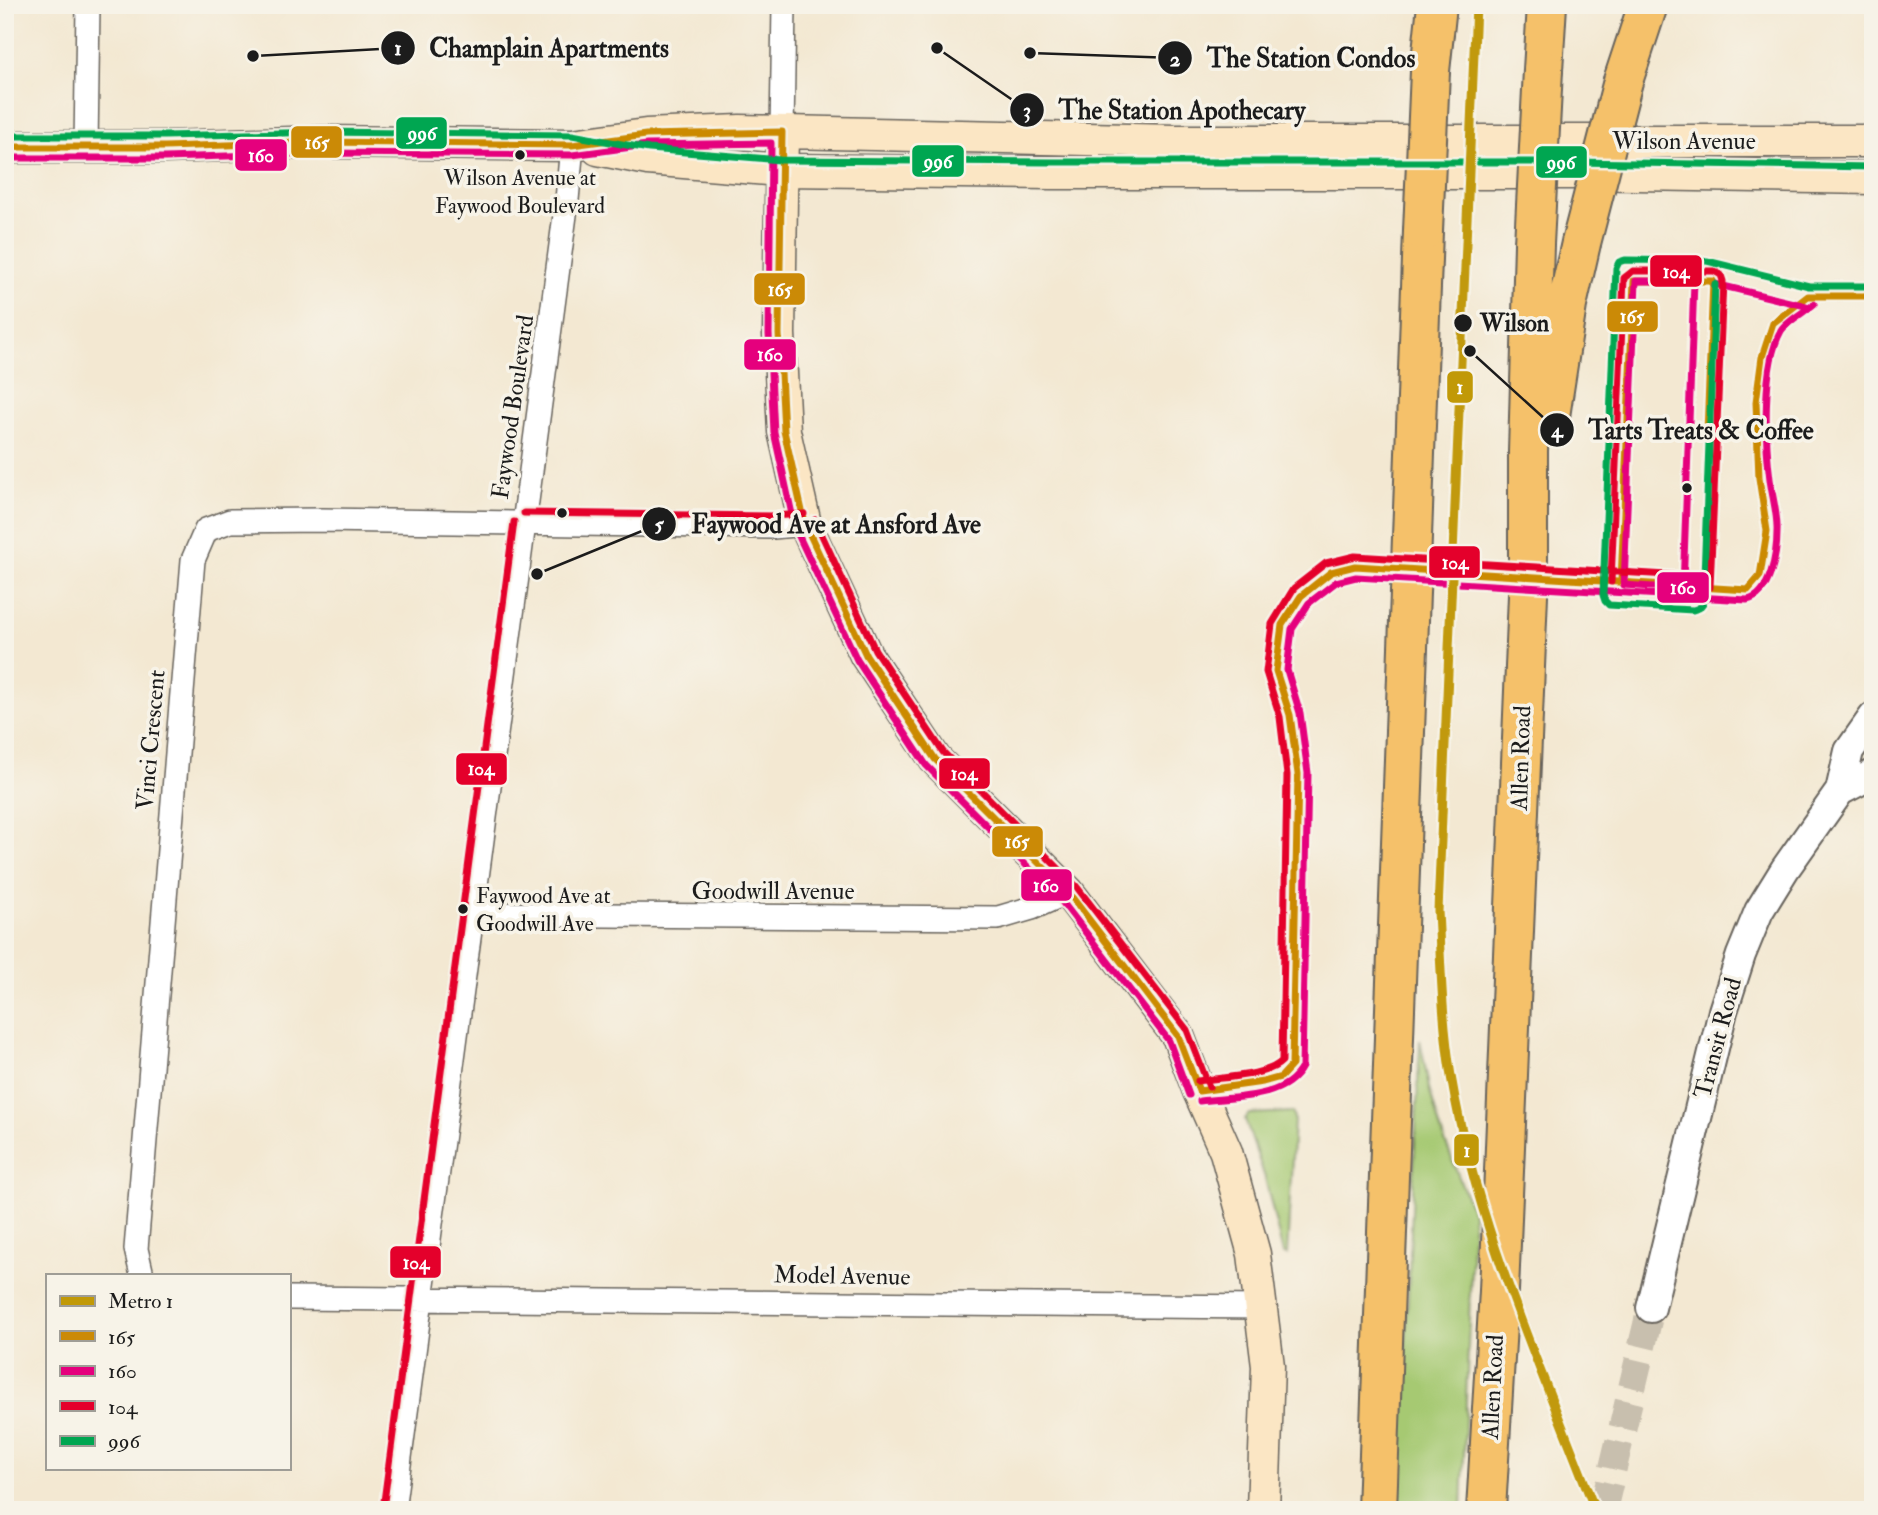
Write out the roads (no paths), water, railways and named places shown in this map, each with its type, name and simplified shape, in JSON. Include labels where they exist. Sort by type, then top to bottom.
[{"type":"highway","points":[[1428,5],[1430,71]]},
{"type":"highway","points":[[1377,1510],[1423,231],[1430,71],[1437,5]]},
{"type":"highway","name":"Allen Road","points":[[1486,1510],[1499,1291],[1528,595],[1528,452],[1534,244],[1547,5]]},
{"type":"highway","points":[[1528,595],[1554,383],[1581,243],[1623,81],[1647,5]]},
{"type":"highway","points":[[1352,1510],[1368,1325],[1388,1193]]},
{"type":"main road","name":"Wilson Avenue","points":[[5,147],[165,147],[321,142],[572,145],[646,135],[782,132],[1176,141],[1873,141]]},
{"type":"main road","points":[[782,132],[779,334],[784,431],[805,524],[866,655],[935,759],[1068,892],[1178,1036],[1226,1152],[1254,1254],[1268,1366],[1263,1510]]},
{"type":"main road","name":"Wilson Avenue","points":[[572,145],[648,159],[780,170],[1574,173],[1873,178]]},
{"type":"street","points":[[86,148],[88,5]]},
{"type":"street","points":[[782,132],[784,5]]},
{"type":"street","name":"Faywood Boulevard","points":[[393,1510],[572,145]]},
{"type":"street","name":"Vinci Crescent","points":[[142,1274],[136,1249],[168,846],[193,559],[206,530],[230,521],[774,527],[805,524]]},
{"type":"street","name":"Transit Road","points":[[1651,1308],[1723,1011],[1741,955],[1759,911],[1840,791],[1849,751],[1873,717]]},
{"type":"street","name":"Transit Road","points":[[1840,791],[1873,774]]},
{"type":"street","name":"Goodwill Avenue","points":[[472,914],[998,918],[1032,908],[1068,892]]},
{"type":"street","points":[[290,1298],[422,1299]]},
{"type":"street","name":"Model Avenue","points":[[422,1299],[1262,1307]]},
{"type":"tunnel","points":[[1603,1510],[1651,1308]]},
{"type":"metro line","name":"1","points":[[1476,5],[1438,911],[1444,1014],[1451,1076],[1476,1187],[1512,1296],[1595,1510]]},
{"type":"place","name":"The Station Apothecary","points":[[937,48]]},
{"type":"place","name":"The Station Condos","points":[[1030,53]]},
{"type":"place","name":"Champlain Apartments","points":[[253,56]]},
{"type":"place","name":"Wilson Avenue at Faywood Boulevard","points":[[520,155]]},
{"type":"place","name":"Wilson","points":[[1463,323]]},
{"type":"place","name":"Tarts Treats & Coffee","points":[[1470,351]]},
{"type":"place","name":"Faywood Ave at Ansford Ave","points":[[537,574]]},
{"type":"place","name":"Faywood Ave at Goodwill Ave","points":[[463,909]]}]
